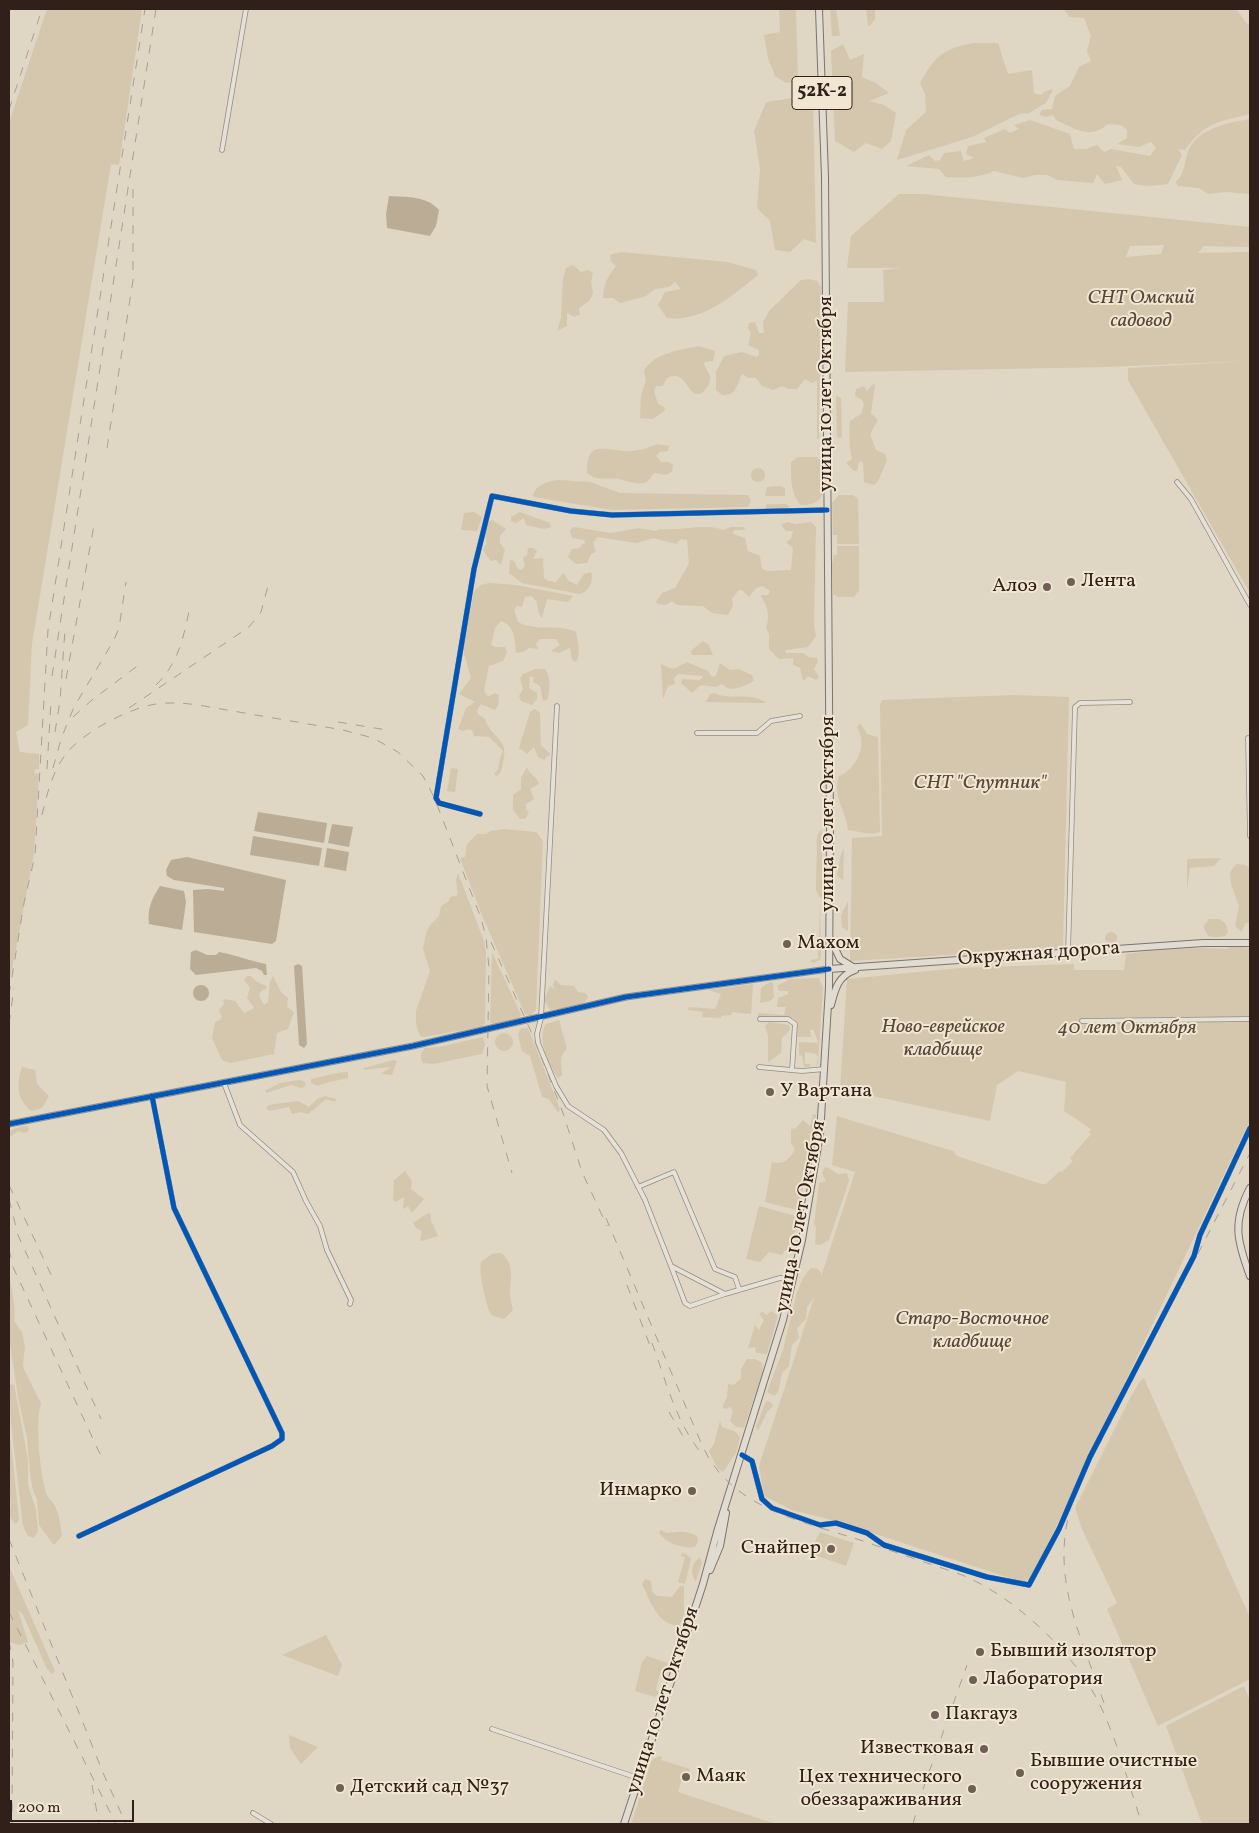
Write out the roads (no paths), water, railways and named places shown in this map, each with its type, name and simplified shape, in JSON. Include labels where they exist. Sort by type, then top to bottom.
[{"type":"main road","name":"улица 10 лет Октября","points":[[624,1824],[705,1577],[720,1546],[728,1499],[772,1362],[794,1277],[816,1163],[828,1014],[830,825],[825,178],[819,9]]},
{"type":"main road","points":[[828,932],[834,950],[840,959],[858,969]]},
{"type":"main road","name":"Окружная дорога","points":[[829,969],[858,969],[1203,943],[1250,943]]},
{"type":"main road","points":[[828,1014],[839,981],[845,974],[858,969]]},
{"type":"main road","points":[[1250,1188],[1242,1205],[1237,1224],[1239,1242],[1250,1276]]},
{"type":"street","points":[[222,150],[246,9]]},
{"type":"street","points":[[1177,482],[1191,499],[1250,605]]},
{"type":"street","points":[[480,814],[440,803],[436,798],[474,569],[492,496],[570,511],[612,515],[827,510]]},
{"type":"street","points":[[1068,952],[1075,707],[1080,703],[1130,702]]},
{"type":"street","points":[[557,706],[541,1018],[536,1034],[538,1043],[556,1086],[568,1106],[596,1123],[612,1139],[638,1186],[685,1303],[690,1306],[739,1289],[794,1277]]},
{"type":"street","points":[[697,733],[757,733],[770,720],[800,716]]},
{"type":"street","points":[[1248,738],[1250,836]]},
{"type":"street","points":[[9,1124],[413,1046],[661,990],[829,969]]},
{"type":"street","points":[[760,1019],[788,1019],[795,1024],[792,1070]]},
{"type":"street","points":[[1082,1021],[1250,1019]]},
{"type":"street","points":[[759,1067],[792,1070],[825,1068]]},
{"type":"street","points":[[224,1083],[240,1126],[292,1172],[320,1226],[327,1250],[351,1300],[350,1304]]},
{"type":"street","points":[[79,1536],[272,1446],[282,1439],[280,1429],[174,1208],[152,1096]]},
{"type":"street","points":[[742,1455],[752,1461],[762,1499],[764,1503],[772,1508],[820,1525],[836,1523],[867,1532],[884,1545],[987,1578],[1029,1585],[1059,1529],[1086,1465],[1194,1256],[1200,1235],[1250,1128]]},
{"type":"street","points":[[638,1186],[674,1172],[715,1269],[735,1277],[739,1289]]},
{"type":"street","points":[[671,1266],[725,1294]]},
{"type":"street","points":[[492,1729],[638,1778]]},
{"type":"street","points":[[253,1813],[271,1824]]},
{"type":"railway","points":[[9,110],[42,9]]},
{"type":"railway","points":[[9,995],[24,903],[35,855],[48,630],[145,9]]},
{"type":"railway","points":[[52,676],[156,9]]},
{"type":"railway","points":[[107,448],[133,280],[133,187]]},
{"type":"railway","points":[[66,679],[94,525]]},
{"type":"railway","points":[[53,768],[61,739],[74,707],[114,640],[119,628],[126,582]]},
{"type":"railway","points":[[129,708],[249,627],[261,612],[268,586]]},
{"type":"railway","points":[[156,685],[175,660],[182,641],[189,611]]},
{"type":"railway","points":[[55,732],[60,701],[65,630]]},
{"type":"railway","points":[[73,717],[92,700],[140,664]]},
{"type":"railway","points":[[47,769],[51,701]]},
{"type":"railway","points":[[42,815],[48,791],[61,761],[83,737],[107,722],[133,710],[156,704],[198,705],[343,730],[373,738],[398,752],[423,776],[434,797],[481,918],[486,937],[489,968],[487,1086],[512,1173]]},
{"type":"railway","points":[[338,722],[387,730]]},
{"type":"railway","points":[[491,942],[533,1036],[563,1113],[582,1172],[607,1226]]},
{"type":"railway","points":[[9,1024],[14,988]]},
{"type":"railway","points":[[1104,1703],[1079,1635],[1067,1590],[1064,1543],[1069,1512],[1085,1472],[1250,1153]]},
{"type":"railway","points":[[9,1185],[54,1281]]},
{"type":"railway","points":[[9,1199],[18,1235],[101,1419]]},
{"type":"railway","points":[[606,1218],[702,1445],[714,1466],[730,1484],[749,1498],[769,1509],[814,1526],[962,1575],[1001,1596],[1039,1626],[1072,1662],[1086,1680],[1097,1699],[1116,1745],[1142,1824]]},
{"type":"railway","points":[[9,1249],[13,1267],[101,1456]]},
{"type":"railway","points":[[627,1285],[652,1351]]},
{"type":"railway","points":[[652,1343],[678,1415],[702,1454]]},
{"type":"railway","points":[[669,1412],[684,1438]]},
{"type":"railway","points":[[9,1539],[104,1775],[126,1824]]},
{"type":"railway","points":[[9,1612],[116,1824]]},
{"type":"railway","points":[[9,1641],[13,1662],[12,1824]]},
{"type":"railway","points":[[913,1824],[922,1792],[967,1665]]},
{"type":"railway","points":[[92,1785],[99,1824]]},
{"type":"place","name":"Лента","points":[[1071,582]]},
{"type":"place","name":"Алоэ","points":[[1047,587]]},
{"type":"place","name":"Махом","points":[[787,944]]},
{"type":"place","name":"У Вартана","points":[[770,1092]]},
{"type":"place","name":"Инмарко","points":[[692,1491]]},
{"type":"place","name":"Снайпер","points":[[831,1549]]},
{"type":"place","name":"Бывший изолятор","points":[[980,1652]]},
{"type":"place","name":"Лаборатория","points":[[973,1680]]},
{"type":"place","name":"Пакгауз","points":[[935,1715]]},
{"type":"place","name":"Известковая","points":[[984,1749]]},
{"type":"place","name":"Бывшие очистные сооружения","points":[[1020,1773]]},
{"type":"place","name":"Маяк","points":[[686,1777]]},
{"type":"place","name":"Детский сад №37","points":[[340,1788]]},
{"type":"place","name":"Цех технического обеззараживания","points":[[972,1789]]},
{"type":"park label","name":"СНТ Омский садовод","points":[[1141,310]]},
{"type":"park label","name":"СНТ \"Спутник\"","points":[[980,784]]},
{"type":"park label","name":"40 лет Октября","points":[[1127,1029]]},
{"type":"park label","name":"Ново-еврейское кладбище","points":[[943,1040]]},
{"type":"park label","name":"Старо-Восточное кладбище","points":[[972,1332]]}]
